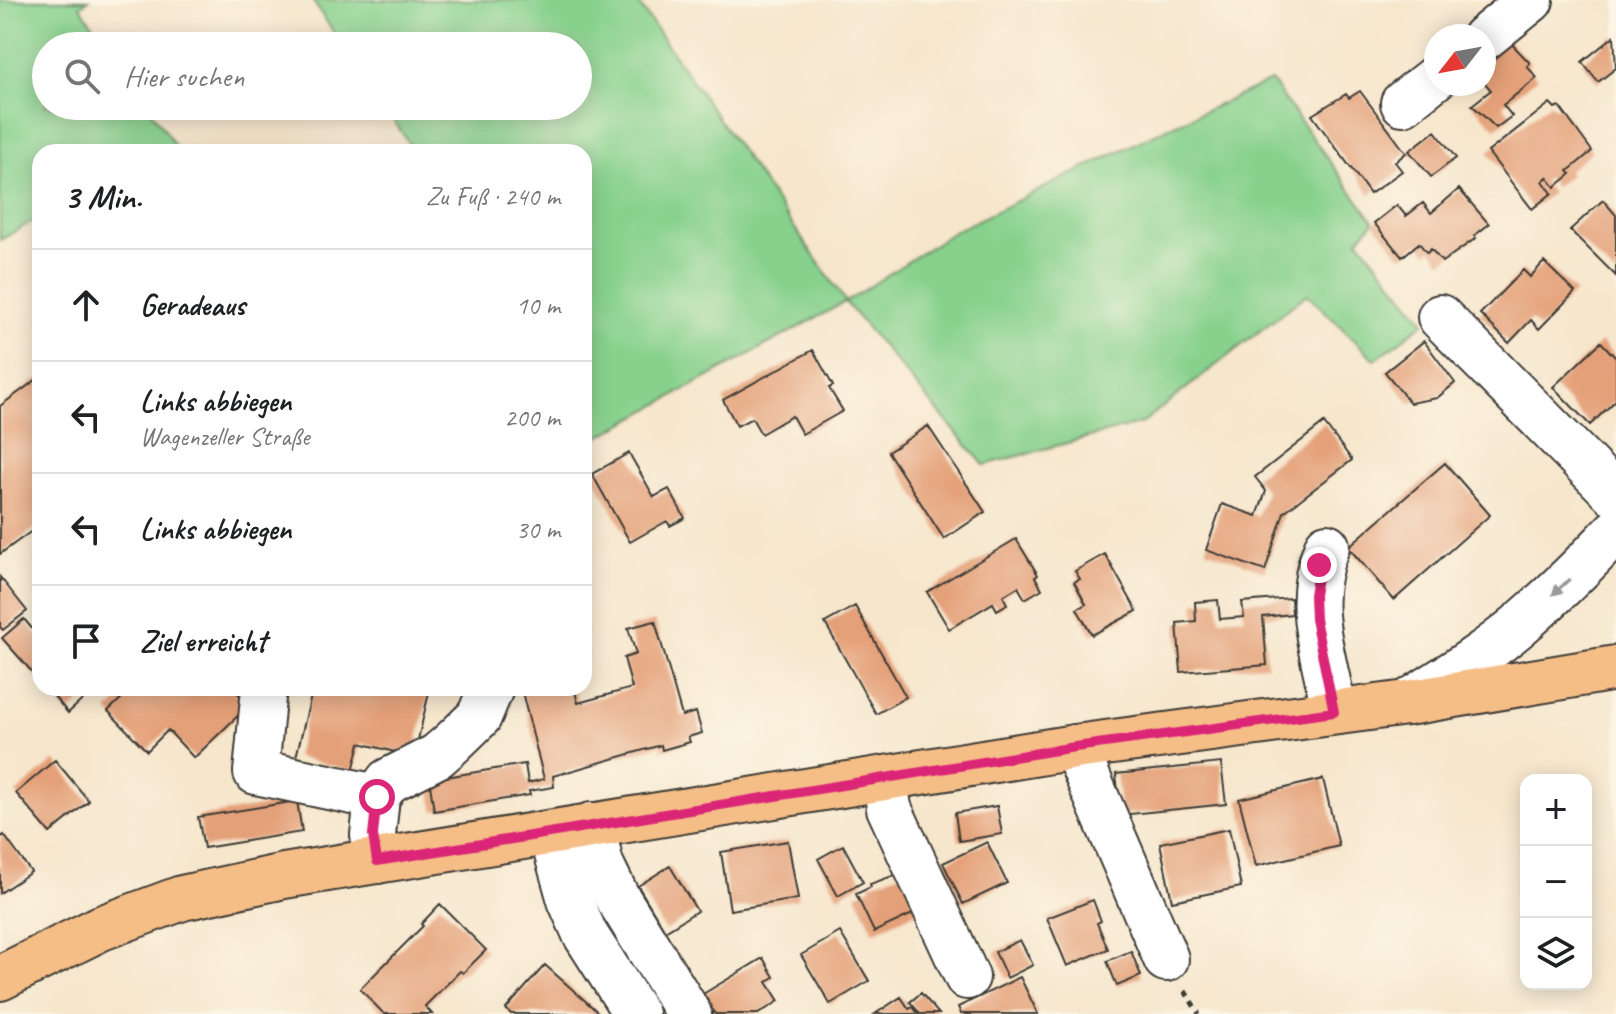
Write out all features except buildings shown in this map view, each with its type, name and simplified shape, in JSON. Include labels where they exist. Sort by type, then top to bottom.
[{"type":"main road","points":[[0,978],[101,928],[182,898],[284,876],[1075,747],[1407,703],[1616,668]]},
{"type":"street","points":[[1496,28],[1531,0]]},
{"type":"street","points":[[1440,317],[1616,495]]},
{"type":"street","points":[[1407,703],[1517,627],[1567,582],[1616,531]]},
{"type":"street","points":[[1327,546],[1319,565],[1314,595],[1315,619],[1334,712]]},
{"type":"street","points":[[263,696],[256,772],[377,797]]},
{"type":"street","points":[[377,861],[373,835],[377,797],[388,781],[437,756],[451,744],[479,717],[488,696]]},
{"type":"street","points":[[1075,747],[1166,959]]},
{"type":"street","points":[[885,778],[889,808],[967,977]]},
{"type":"street","points":[[572,829],[570,900],[585,934],[636,1014]]},
{"type":"street","points":[[572,829],[601,864],[617,897],[689,1014]]},
{"type":"green space","points":[[0,0],[89,0],[80,6],[98,32],[32,32],[32,120],[157,120],[174,144],[32,144],[32,222],[0,240]]},
{"type":"green space","points":[[312,0],[636,0],[846,302],[953,232],[1271,81],[1374,222],[1358,239],[1425,322],[1375,360],[1307,294],[1142,423],[984,465],[845,302],[592,441],[592,144],[410,144],[393,120],[592,120],[592,32],[334,32]]},
{"type":"route","points":[[377,797],[373,835],[377,861],[1075,747],[1334,712],[1315,619],[1314,595],[1319,565]]}]
